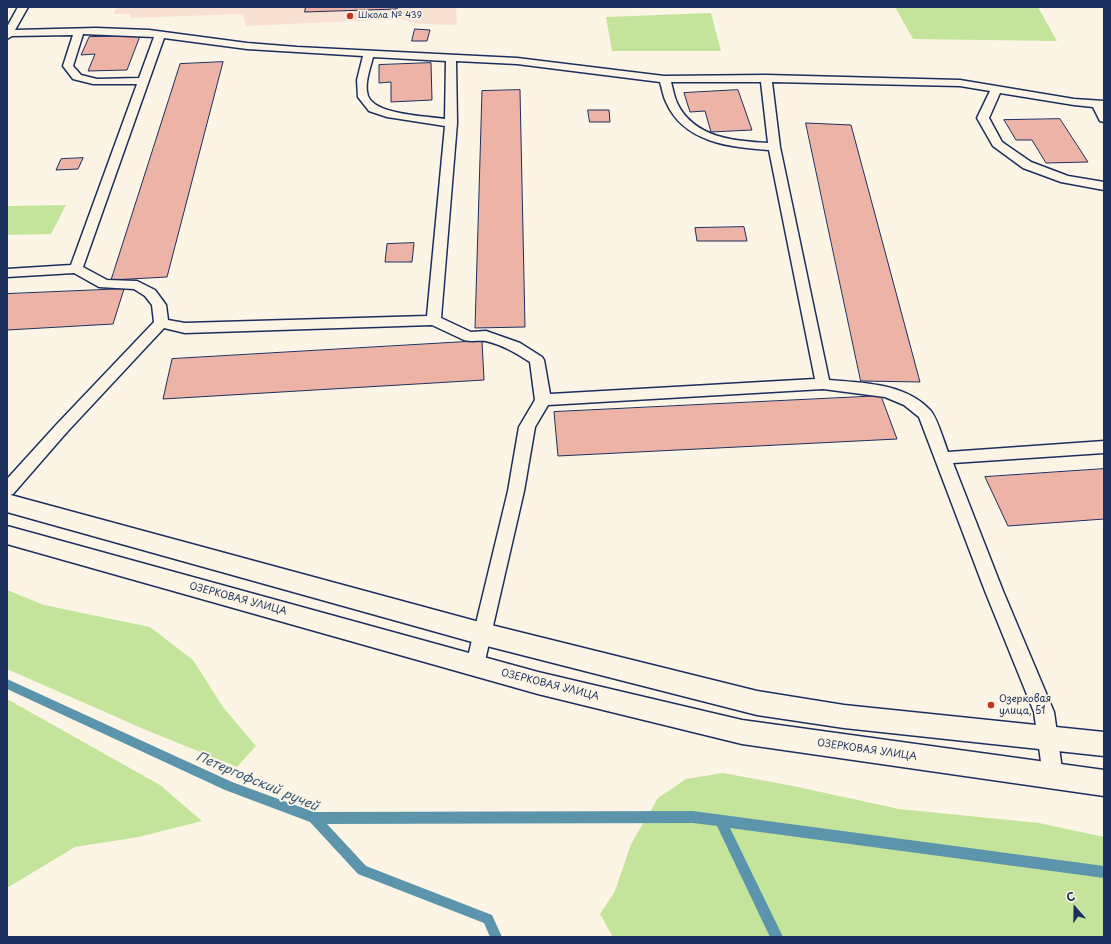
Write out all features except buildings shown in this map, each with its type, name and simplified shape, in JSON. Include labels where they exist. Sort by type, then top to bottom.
[{"type":"street","points":[[7,503],[483,634],[685,686],[791,709],[885,722],[991,731],[1104,744]]},
{"type":"street","name":"ОЗЕРКОВАЯ УЛИЦА","points":[[7,535],[538,683],[742,732],[1104,783]]},
{"type":"lane","points":[[8,34],[23,7]]},
{"type":"lane","points":[[8,34],[79,32],[160,34],[247,46],[517,61],[664,79],[766,78],[960,83],[998,88],[1074,102],[1100,104],[1104,119]]},
{"type":"lane","points":[[79,32],[68,66],[76,77],[97,82],[144,81]]},
{"type":"lane","points":[[76,269],[160,34]]},
{"type":"lane","points":[[369,53],[362,80],[363,97],[373,109],[387,114],[451,123]]},
{"type":"lane","points":[[434,320],[451,123],[451,57]]},
{"type":"lane","points":[[766,78],[774,147],[823,384]]},
{"type":"lane","points":[[664,79],[672,103],[683,120],[705,137],[738,144],[774,147]]},
{"type":"lane","points":[[998,88],[983,118],[997,144],[1027,166],[1065,179],[1104,186]]},
{"type":"lane","points":[[7,273],[76,269],[104,284],[137,285],[150,293],[159,305],[161,323],[62,428],[7,490]]},
{"type":"lane","points":[[161,323],[186,328],[434,320],[469,337],[486,336],[515,346],[537,360],[543,400],[527,426],[516,490],[475,665]]},
{"type":"lane","points":[[543,400],[823,384],[888,392],[909,401],[925,414],[994,591],[1044,712],[1053,776]]},
{"type":"lane","points":[[943,458],[1104,447]]},
{"type":"shaded area","name":"Школа № 439","points":[[116,7],[456,7],[457,25],[421,24],[400,19],[246,26],[243,14],[130,18],[131,14],[114,14]]},
{"type":"green space","points":[[895,7],[1038,7],[1057,41],[913,39]]},
{"type":"green space","points":[[711,13],[721,51],[612,51],[606,17]]},
{"type":"green space","points":[[66,205],[51,234],[7,235],[7,206]]},
{"type":"green space","points":[[7,590],[44,605],[150,627],[193,660],[223,707],[256,746],[237,767],[146,730],[7,669]]},
{"type":"green space","points":[[7,699],[160,785],[202,821],[139,837],[75,847],[7,888]]},
{"type":"green space","points":[[723,773],[793,786],[899,809],[1039,823],[1104,837],[1104,937],[613,937],[600,914],[615,891],[631,844],[658,798],[686,779]]},
{"type":"waterway","name":"Петергофский ручей","points":[[7,684],[229,786],[314,818]]},
{"type":"waterway","points":[[314,818],[693,817],[720,821]]},
{"type":"waterway","name":"Петергофский ручей","points":[[314,818],[362,870],[488,919],[496,937]]},
{"type":"waterway","points":[[720,821],[1104,872]]},
{"type":"waterway","points":[[720,821],[777,937]]},
{"type":"place","name":"Школа № 439","points":[[350,16]]},
{"type":"place","name":"Озерковая улица, 51","points":[[991,705]]}]
